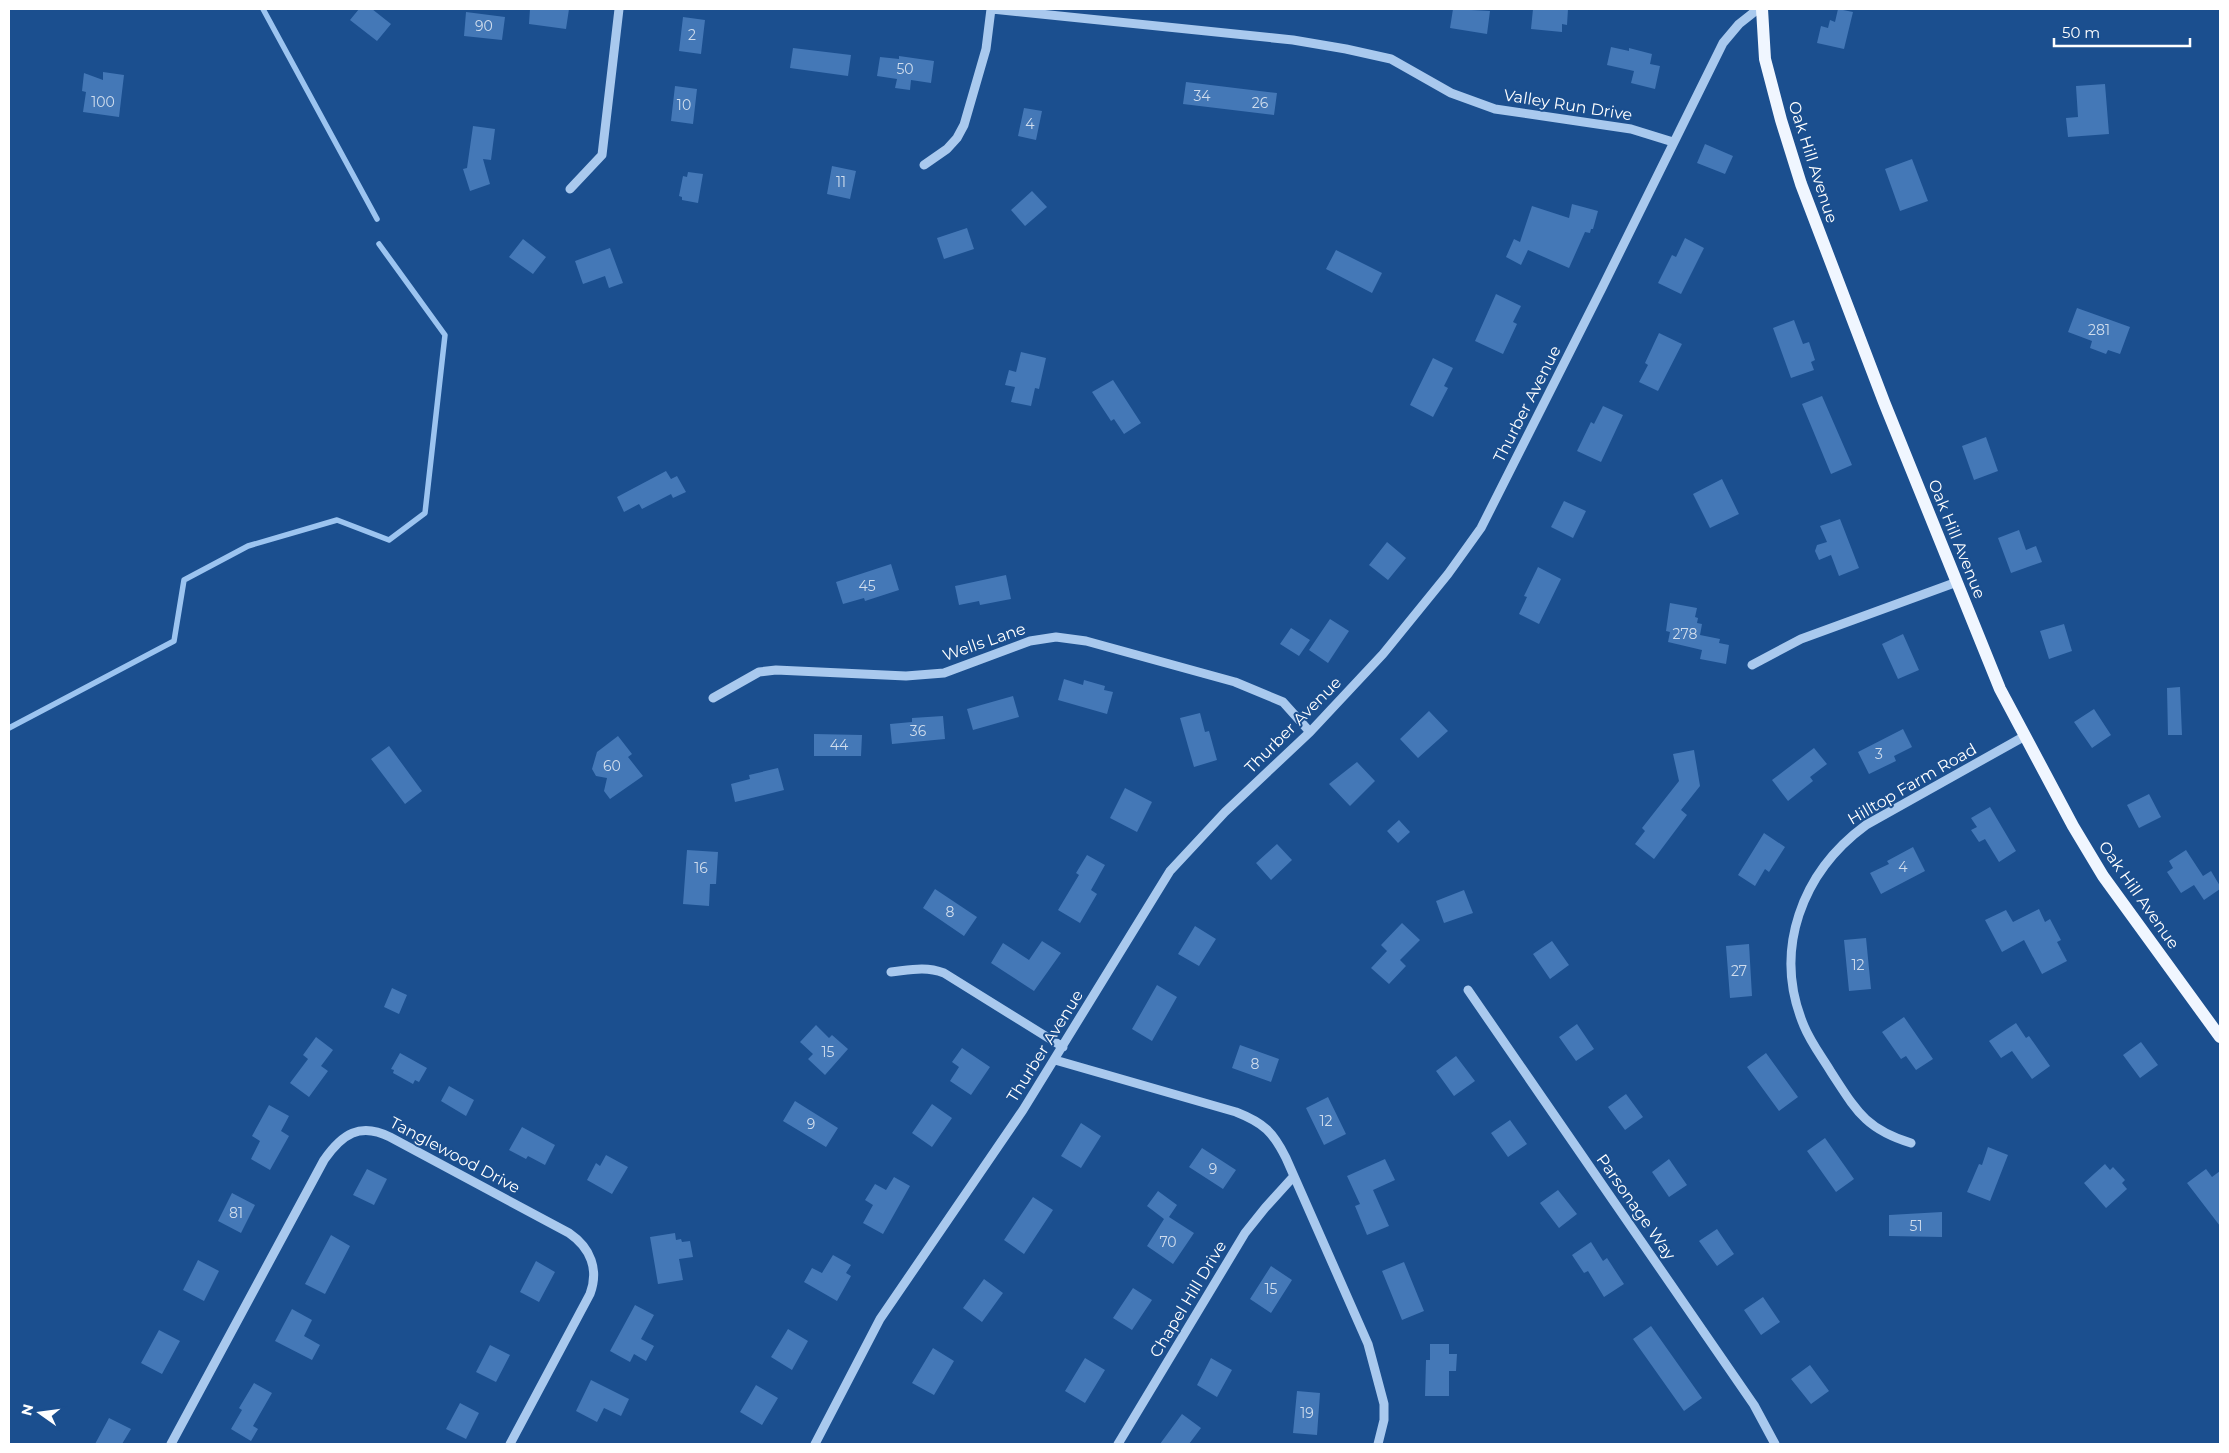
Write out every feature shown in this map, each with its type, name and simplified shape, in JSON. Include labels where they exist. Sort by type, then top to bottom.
[{"type":"main road","name":"Oak Hill Avenue","points":[[1762,9],[1766,59],[1781,120],[1801,184],[1880,394],[2000,689],[2073,826],[2103,876],[2220,1036]]},
{"type":"street","points":[[570,189],[602,156],[619,9]]},
{"type":"street","points":[[924,165],[947,149],[957,138],[964,125],[986,49],[992,9]]},
{"type":"street","name":"Valley Run Drive","points":[[992,9],[1273,38],[1346,49],[1391,59],[1451,93],[1495,110],[1631,129],[1673,142]]},
{"type":"street","name":"Thurber Avenue","points":[[815,1444],[880,1319],[1023,1110],[1170,871],[1226,812],[1310,732],[1383,654],[1448,574],[1481,528],[1598,297],[1723,43],[1739,24],[1758,9]]},
{"type":"street","points":[[1752,665],[1801,639],[1957,582]]},
{"type":"street","name":"Wells Lane","points":[[713,698],[759,672],[795,671],[906,676],[944,673],[1030,641],[1056,637],[1086,641],[1235,682],[1283,702],[1310,732]]},
{"type":"street","name":"Hilltop Farm Road","points":[[1911,1143],[1883,1133],[1858,1112],[1812,1042],[1798,1009],[1793,982],[1792,956],[1797,920],[1810,886],[1819,871],[1830,857],[1866,825],[2025,736]]},
{"type":"street","points":[[891,972],[920,968],[944,973],[1063,1047]]},
{"type":"street","name":"Parsonage Way","points":[[1468,990],[1754,1405],[1774,1444]]},
{"type":"street","points":[[1055,1060],[1159,1089],[1254,1119],[1272,1134],[1294,1176],[1368,1344],[1384,1404],[1384,1420],[1378,1444]]},
{"type":"street","name":"Tanglewood Drive","points":[[171,1444],[324,1160],[341,1140],[350,1134],[371,1129],[390,1137],[577,1238],[588,1252],[594,1268],[593,1285],[590,1294],[510,1444]]},
{"type":"street","name":"Chapel Hill Drive","points":[[1118,1444],[1245,1233],[1264,1208],[1294,1176]]},
{"type":"building","points":[[359,9],[372,9],[391,24],[377,41],[350,20]]},
{"type":"building","points":[[530,9],[569,9],[566,29],[529,24]]},
{"type":"building","points":[[1453,9],[1490,11],[1487,34],[1450,28]]},
{"type":"building","points":[[1533,9],[1568,9],[1567,25],[1562,24],[1562,32],[1531,29]]},
{"type":"building","points":[[1838,9],[1853,12],[1844,49],[1817,43],[1821,26],[1828,28],[1830,20],[1835,22]]},
{"type":"building","points":[[466,12],[505,17],[502,40],[464,36]]},
{"type":"building","points":[[683,17],[705,20],[701,54],[679,51]]},
{"type":"building","points":[[1611,47],[1629,51],[1629,48],[1652,54],[1650,64],[1660,66],[1655,89],[1631,83],[1634,71],[1607,65]]},
{"type":"building","points":[[793,48],[851,55],[848,76],[790,68]]},
{"type":"building","points":[[899,56],[934,61],[931,83],[911,80],[910,90],[895,88],[897,79],[877,76],[880,57],[899,59]]},
{"type":"building","points":[[103,72],[124,75],[119,117],[83,112],[86,92],[82,91],[84,73],[103,80]]},
{"type":"building","points":[[1186,82],[1277,93],[1274,115],[1183,104]]},
{"type":"building","points":[[2105,84],[2109,134],[2068,137],[2066,118],[2078,117],[2076,86]]},
{"type":"building","points":[[675,86],[697,89],[693,124],[671,121]]},
{"type":"building","points":[[1024,108],[1042,111],[1036,140],[1018,136]]},
{"type":"building","points":[[473,126],[495,129],[491,160],[483,159],[490,184],[470,191],[463,169],[467,168]]},
{"type":"building","points":[[1705,144],[1733,156],[1725,174],[1697,163]]},
{"type":"building","points":[[1912,159],[1928,201],[1900,211],[1885,169]]},
{"type":"building","points":[[832,166],[856,171],[850,199],[827,194]]},
{"type":"building","points":[[688,172],[703,174],[698,203],[682,200],[682,197],[679,196],[683,176],[687,177]]},
{"type":"building","points":[[1032,191],[1047,207],[1025,226],[1011,210]]},
{"type":"building","points":[[1572,204],[1598,211],[1593,229],[1591,229],[1590,233],[1585,232],[1569,268],[1528,250],[1521,265],[1506,257],[1514,239],[1520,242],[1532,206],[1569,218]]},
{"type":"building","points":[[967,228],[974,249],[944,259],[937,238]]},
{"type":"building","points":[[1685,238],[1704,248],[1681,294],[1658,283],[1672,255],[1676,257]]},
{"type":"building","points":[[523,239],[546,257],[533,274],[509,257]]},
{"type":"building","points":[[610,248],[623,283],[609,288],[605,276],[583,284],[575,261]]},
{"type":"building","points":[[1336,250],[1382,273],[1372,293],[1326,269]]},
{"type":"building","points":[[1496,294],[1521,306],[1513,322],[1517,324],[1503,354],[1475,341]]},
{"type":"building","points":[[2077,308],[2130,327],[2120,354],[2108,350],[2106,354],[2090,348],[2092,341],[2068,332]]},
{"type":"building","points":[[1794,320],[1803,344],[1809,342],[1815,360],[1811,362],[1814,370],[1791,378],[1773,328]]},
{"type":"building","points":[[1659,333],[1682,344],[1658,391],[1639,382],[1648,365],[1645,363]]},
{"type":"building","points":[[1021,352],[1046,358],[1039,389],[1035,388],[1031,406],[1011,402],[1015,387],[1005,385],[1009,370],[1016,372]]},
{"type":"building","points":[[1433,358],[1453,368],[1444,386],[1448,388],[1433,417],[1410,405]]},
{"type":"building","points":[[1113,380],[1141,423],[1124,434],[1114,419],[1111,421],[1092,392]]},
{"type":"building","points":[[1822,396],[1852,465],[1831,474],[1802,404]]},
{"type":"building","points":[[1603,406],[1623,415],[1601,462],[1577,451],[1591,422],[1594,424]]},
{"type":"building","points":[[1986,437],[1998,471],[1974,480],[1962,446]]},
{"type":"building","points":[[666,471],[671,479],[677,476],[686,492],[673,498],[671,494],[642,509],[639,504],[624,512],[617,497]]},
{"type":"building","points":[[1722,479],[1739,514],[1710,528],[1693,494]]},
{"type":"building","points":[[1564,501],[1586,511],[1573,538],[1551,527]]},
{"type":"building","points":[[1840,519],[1859,568],[1839,576],[1831,555],[1819,560],[1815,551],[1817,545],[1827,542],[1820,526]]},
{"type":"building","points":[[2019,530],[2026,550],[2036,546],[2042,562],[2011,573],[1998,538]]},
{"type":"building","points":[[1387,542],[1406,558],[1388,580],[1369,565]]},
{"type":"building","points":[[891,564],[899,590],[865,601],[864,598],[843,604],[836,582]]},
{"type":"building","points":[[1538,567],[1561,579],[1539,624],[1519,614],[1527,597],[1524,596]]},
{"type":"building","points":[[1006,575],[1011,599],[980,605],[979,601],[959,605],[955,586]]},
{"type":"building","points":[[1670,603],[1697,608],[1695,617],[1698,618],[1697,623],[1702,624],[1700,635],[1720,639],[1719,643],[1729,645],[1726,664],[1700,659],[1702,650],[1668,642],[1670,632],[1666,631]]},
{"type":"building","points":[[1330,619],[1349,631],[1328,663],[1309,650]]},
{"type":"building","points":[[2064,624],[2072,651],[2049,659],[2040,631]]},
{"type":"building","points":[[1291,628],[1310,640],[1299,656],[1280,644]]},
{"type":"building","points":[[1903,634],[1919,670],[1898,679],[1882,644]]},
{"type":"building","points":[[1064,679],[1083,685],[1084,680],[1105,686],[1104,690],[1113,692],[1107,714],[1058,700]]},
{"type":"building","points":[[2180,687],[2182,735],[2168,735],[2167,688]]},
{"type":"building","points":[[1013,696],[1019,717],[973,730],[967,709]]},
{"type":"building","points":[[2094,709],[2111,735],[2092,748],[2074,722]]},
{"type":"building","points":[[1429,711],[1448,731],[1418,758],[1400,739]]},
{"type":"building","points":[[1200,713],[1205,732],[1209,731],[1217,760],[1194,767],[1180,718]]},
{"type":"building","points":[[943,716],[945,739],[892,744],[890,724],[912,722],[912,718]]},
{"type":"building","points":[[1903,729],[1912,747],[1894,756],[1896,761],[1869,774],[1858,752]]},
{"type":"building","points":[[814,734],[862,735],[861,756],[814,756]]},
{"type":"building","points":[[618,736],[632,754],[628,757],[643,776],[610,799],[604,791],[607,778],[596,776],[592,769],[597,752]]},
{"type":"building","points":[[389,746],[422,791],[405,804],[371,759]]},
{"type":"building","points":[[1814,748],[1827,764],[1810,777],[1813,781],[1788,801],[1772,780]]},
{"type":"building","points":[[1694,750],[1700,786],[1681,810],[1687,815],[1654,859],[1635,844],[1645,831],[1642,828],[1679,781],[1673,754]]},
{"type":"building","points":[[1357,762],[1375,781],[1350,806],[1329,784]]},
{"type":"building","points":[[778,768],[784,790],[735,802],[731,784],[750,779],[749,775]]},
{"type":"building","points":[[1125,788],[1152,802],[1137,832],[1110,818]]},
{"type":"building","points":[[2149,794],[2161,817],[2139,828],[2127,805]]},
{"type":"building","points":[[1990,807],[2016,851],[1999,862],[1985,839],[1979,842],[1971,830],[1977,827],[1971,818]]},
{"type":"building","points":[[1399,820],[1410,832],[1398,843],[1387,831]]},
{"type":"building","points":[[1764,833],[1785,847],[1769,872],[1765,869],[1755,886],[1738,875]]},
{"type":"building","points":[[1277,844],[1292,860],[1271,880],[1256,863]]},
{"type":"building","points":[[1913,847],[1925,871],[1881,894],[1870,873],[1889,864],[1887,861]]},
{"type":"building","points":[[687,850],[718,852],[716,884],[710,884],[709,906],[683,904]]},
{"type":"building","points":[[2186,850],[2203,876],[2211,871],[2220,886],[2220,889],[2204,900],[2194,885],[2181,893],[2167,872],[2173,868],[2169,861]]},
{"type":"building","points":[[1087,855],[1105,865],[1091,890],[1097,894],[1080,923],[1058,910],[1079,875],[1076,873]]},
{"type":"building","points":[[935,889],[977,917],[964,936],[923,908]]},
{"type":"building","points":[[1464,890],[1473,913],[1444,923],[1436,901]]},
{"type":"building","points":[[2039,909],[2045,922],[2050,919],[2061,940],[2057,942],[2067,961],[2042,974],[2024,940],[2002,952],[1985,920],[2006,910],[2013,922]]},
{"type":"building","points":[[1402,923],[1420,940],[1400,960],[1406,966],[1389,984],[1371,968],[1387,951],[1381,945]]},
{"type":"building","points":[[1195,926],[1216,939],[1199,966],[1178,954]]},
{"type":"building","points":[[1866,938],[1871,989],[1849,991],[1844,940]]},
{"type":"building","points":[[1042,941],[1061,953],[1034,991],[991,963],[1003,943],[1029,960]]},
{"type":"building","points":[[1552,941],[1569,965],[1550,979],[1533,954]]},
{"type":"building","points":[[1749,944],[1752,996],[1730,998],[1726,946]]},
{"type":"building","points":[[1157,985],[1177,997],[1152,1041],[1132,1029]]},
{"type":"building","points":[[392,988],[407,995],[399,1014],[384,1007]]},
{"type":"building","points":[[1904,1017],[1933,1059],[1916,1070],[1906,1056],[1901,1059],[1882,1032]]},
{"type":"building","points":[[2016,1023],[2026,1038],[2029,1036],[2050,1066],[2032,1079],[2012,1051],[2001,1058],[1989,1041]]},
{"type":"building","points":[[1577,1024],[1594,1049],[1576,1061],[1559,1037]]},
{"type":"building","points":[[816,1025],[829,1038],[832,1035],[848,1049],[825,1075],[808,1059],[813,1054],[800,1042]]},
{"type":"building","points":[[316,1037],[333,1050],[321,1066],[328,1071],[309,1097],[290,1083],[308,1059],[303,1055]]},
{"type":"building","points":[[2141,1042],[2158,1065],[2140,1078],[2123,1055]]},
{"type":"building","points":[[1240,1045],[1279,1059],[1271,1082],[1232,1068]]},
{"type":"building","points":[[962,1048],[990,1067],[971,1095],[950,1081],[959,1067],[952,1062]]},
{"type":"building","points":[[400,1053],[427,1068],[419,1082],[415,1080],[413,1084],[393,1073],[394,1070],[391,1069]]},
{"type":"building","points":[[1766,1053],[1798,1097],[1779,1111],[1747,1067]]},
{"type":"building","points":[[1456,1056],[1475,1081],[1454,1096],[1436,1071]]},
{"type":"building","points":[[449,1086],[474,1100],[466,1116],[441,1101]]},
{"type":"building","points":[[1626,1094],[1643,1117],[1625,1130],[1608,1107]]},
{"type":"building","points":[[1328,1097],[1346,1134],[1324,1145],[1306,1108]]},
{"type":"building","points":[[795,1101],[838,1128],[826,1147],[783,1121]]},
{"type":"building","points":[[932,1104],[952,1118],[932,1147],[912,1133]]},
{"type":"building","points":[[269,1105],[289,1116],[281,1131],[289,1136],[270,1170],[251,1159],[260,1141],[252,1136]]},
{"type":"building","points":[[1510,1120],[1527,1144],[1508,1157],[1491,1133]]},
{"type":"building","points":[[1081,1123],[1101,1136],[1081,1168],[1061,1156]]},
{"type":"building","points":[[522,1127],[555,1145],[545,1165],[528,1156],[526,1159],[509,1150]]},
{"type":"building","points":[[1825,1138],[1854,1179],[1836,1192],[1807,1151]]},
{"type":"building","points":[[1988,1147],[2008,1155],[1990,1201],[1967,1192],[1979,1164],[1982,1165]]},
{"type":"building","points":[[1202,1148],[1236,1170],[1223,1189],[1189,1167]]},
{"type":"building","points":[[606,1155],[628,1167],[612,1194],[587,1180],[596,1163],[600,1166]]},
{"type":"building","points":[[1385,1159],[1395,1180],[1373,1190],[1389,1226],[1367,1235],[1355,1206],[1360,1204],[1347,1176]]},
{"type":"building","points":[[1669,1159],[1687,1185],[1669,1197],[1652,1172]]},
{"type":"building","points":[[2105,1164],[2110,1170],[2113,1167],[2125,1180],[2122,1183],[2127,1189],[2106,1208],[2084,1183]]},
{"type":"building","points":[[367,1169],[387,1179],[374,1205],[353,1195]]},
{"type":"building","points":[[2206,1169],[2212,1177],[2220,1171],[2220,1226],[2187,1183]]},
{"type":"building","points":[[894,1177],[910,1186],[883,1234],[863,1223],[873,1205],[865,1200],[875,1184],[886,1190]]},
{"type":"building","points":[[1558,1190],[1577,1214],[1559,1228],[1540,1203]]},
{"type":"building","points":[[1158,1191],[1177,1205],[1169,1217],[1194,1233],[1173,1264],[1147,1246],[1164,1219],[1147,1206]]},
{"type":"building","points":[[232,1193],[255,1205],[241,1233],[218,1221]]},
{"type":"building","points":[[1033,1197],[1053,1210],[1024,1254],[1004,1240]]},
{"type":"building","points":[[1942,1212],[1942,1237],[1889,1236],[1889,1215]]},
{"type":"building","points":[[1717,1229],[1734,1254],[1717,1266],[1699,1241]]},
{"type":"building","points":[[675,1233],[676,1240],[681,1239],[682,1242],[690,1241],[693,1257],[679,1259],[683,1280],[658,1284],[650,1237]]},
{"type":"building","points":[[331,1235],[350,1246],[325,1294],[305,1284]]},
{"type":"building","points":[[1591,1242],[1603,1261],[1607,1258],[1624,1284],[1604,1297],[1588,1271],[1584,1273],[1572,1255]]},
{"type":"building","points":[[833,1255],[851,1265],[846,1273],[851,1276],[837,1301],[804,1282],[812,1268],[822,1273]]},
{"type":"building","points":[[198,1260],[219,1271],[204,1301],[183,1290]]},
{"type":"building","points":[[536,1261],[555,1272],[539,1302],[520,1292]]},
{"type":"building","points":[[1404,1262],[1424,1311],[1402,1320],[1382,1271]]},
{"type":"building","points":[[1271,1266],[1292,1280],[1271,1313],[1250,1299]]},
{"type":"building","points":[[984,1279],[1003,1293],[982,1322],[963,1308]]},
{"type":"building","points":[[1133,1288],[1152,1300],[1132,1330],[1113,1318]]},
{"type":"building","points":[[1763,1297],[1780,1322],[1761,1335],[1744,1310]]},
{"type":"building","points":[[635,1305],[654,1315],[641,1339],[654,1346],[646,1361],[634,1354],[630,1362],[610,1351]]},
{"type":"building","points":[[292,1309],[312,1320],[304,1336],[320,1345],[312,1360],[275,1341]]},
{"type":"building","points":[[1651,1326],[1702,1398],[1684,1411],[1633,1339]]},
{"type":"building","points":[[788,1329],[808,1341],[792,1370],[771,1357]]},
{"type":"building","points":[[159,1330],[180,1341],[162,1374],[141,1363]]},
{"type":"building","points":[[1430,1344],[1449,1344],[1449,1354],[1457,1354],[1456,1371],[1449,1371],[1449,1396],[1425,1396],[1426,1360],[1430,1360]]},
{"type":"building","points":[[490,1345],[510,1355],[496,1382],[476,1372]]},
{"type":"building","points":[[933,1348],[954,1361],[934,1395],[912,1383]]},
{"type":"building","points":[[1085,1358],[1105,1370],[1085,1403],[1065,1391]]},
{"type":"building","points":[[1211,1358],[1232,1370],[1217,1397],[1197,1385]]},
{"type":"building","points":[[1810,1365],[1829,1391],[1811,1404],[1791,1379]]},
{"type":"building","points":[[591,1380],[629,1399],[621,1416],[604,1408],[597,1422],[576,1411]]},
{"type":"building","points":[[254,1383],[272,1393],[253,1426],[258,1429],[251,1441],[231,1429],[242,1410],[239,1408]]},
{"type":"building","points":[[756,1385],[778,1398],[762,1425],[740,1412]]},
{"type":"building","points":[[1297,1391],[1320,1393],[1317,1435],[1293,1433]]},
{"type":"building","points":[[460,1403],[479,1413],[466,1439],[446,1429]]},
{"type":"building","points":[[1182,1414],[1201,1428],[1189,1444],[1160,1444]]},
{"type":"building","points":[[109,1418],[131,1429],[122,1444],[95,1444]]},
{"type":"waterway","points":[[263,9],[377,219]]},
{"type":"waterway","points":[[9,728],[174,641],[184,580],[248,546],[337,520],[389,540],[425,513],[445,335],[379,244]]}]
